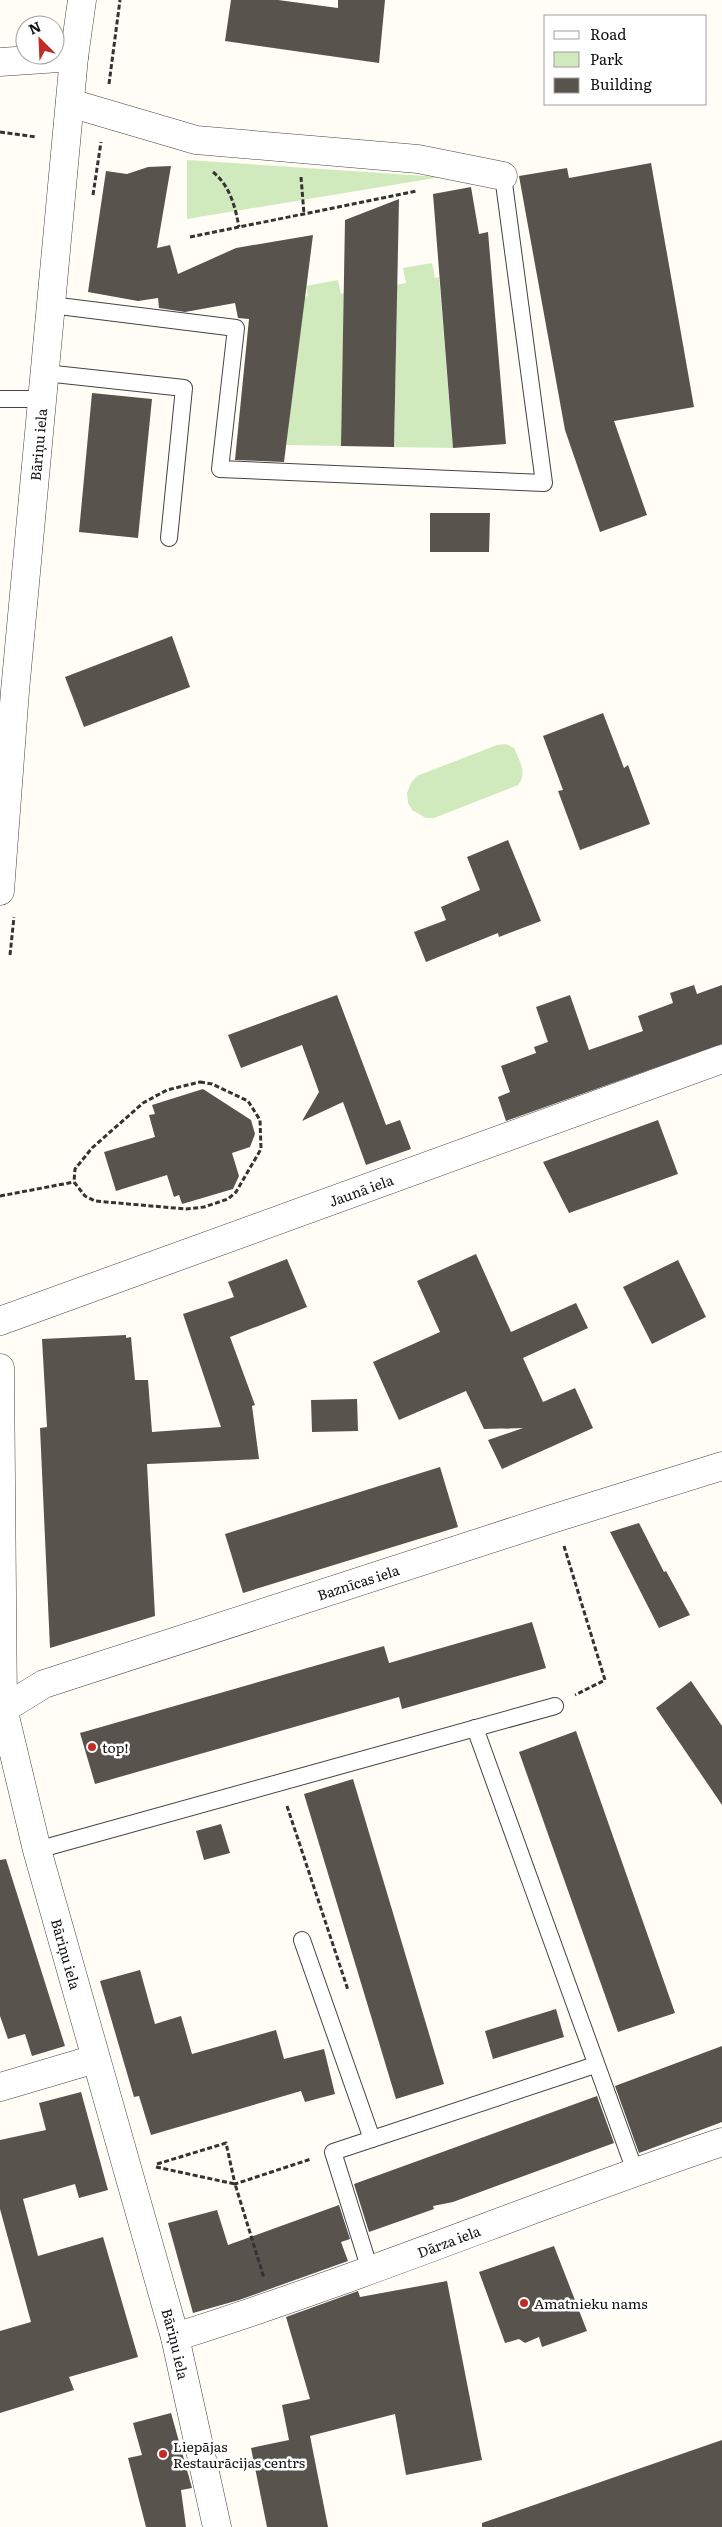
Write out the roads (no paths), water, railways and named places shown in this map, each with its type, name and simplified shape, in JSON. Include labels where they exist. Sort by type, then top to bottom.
[{"type":"street","name":"Bāriņu iela","points":[[0,891],[8,693],[44,386],[74,57],[82,0]]},
{"type":"street","points":[[0,57],[74,57]]},
{"type":"street","points":[[70,103],[196,140],[418,159],[503,176]]},
{"type":"street","name":"Jaunā iela","points":[[0,1321],[722,1059]]},
{"type":"street","name":"Bāriņu iela","points":[[0,1368],[2,1709],[36,1850],[174,2337],[217,2527]]},
{"type":"street","name":"Baznīcas iela","points":[[2,1709],[44,1684],[555,1518],[722,1466]]},
{"type":"street","points":[[0,2087],[95,2059]]},
{"type":"street","name":"Dārza iela","points":[[174,2337],[273,2306],[635,2171],[722,2142]]},
{"type":"lane","points":[[51,305],[236,328],[220,468],[544,483],[503,176]]},
{"type":"lane","points":[[0,399],[44,386],[184,388],[170,538]]},
{"type":"lane","points":[[36,1850],[279,1781],[555,1706]]},
{"type":"lane","points":[[475,1728],[595,2065],[635,2171]]},
{"type":"lane","points":[[302,1940],[372,2139]]},
{"type":"lane","points":[[370,2270],[333,2152],[595,2065]]},
{"type":"place","name":"top!","points":[[92,1747]]},
{"type":"place","name":"Amatnieku nams","points":[[524,2303]]},
{"type":"place","name":"Liepājas Restaurācijas centrs","points":[[163,2454]]}]
